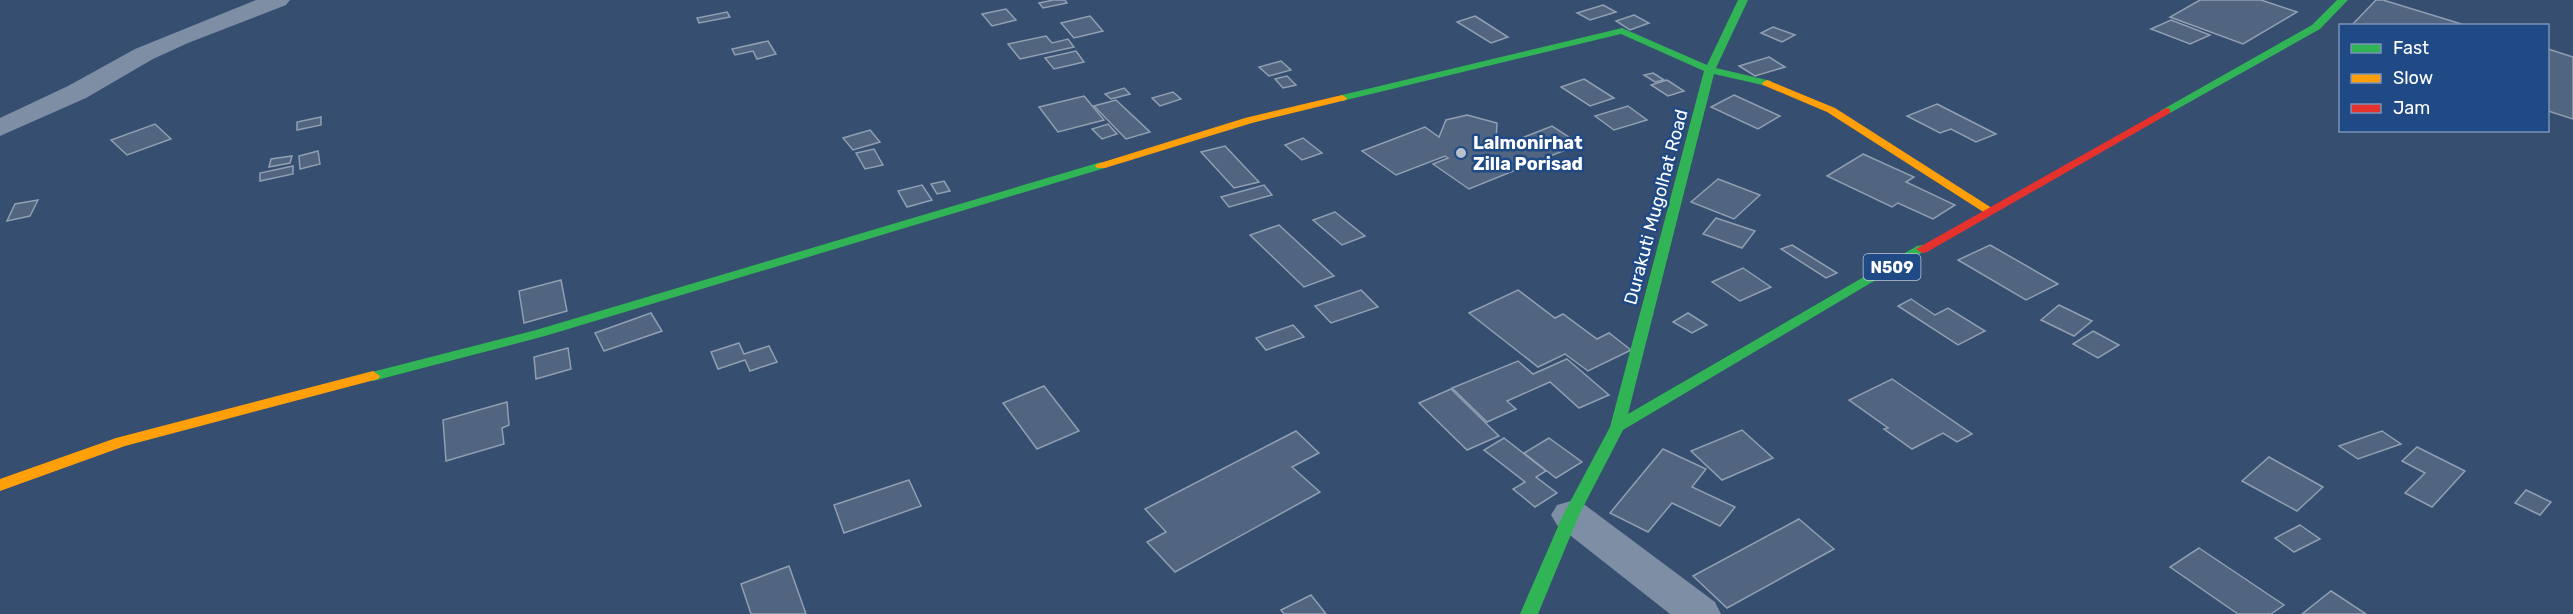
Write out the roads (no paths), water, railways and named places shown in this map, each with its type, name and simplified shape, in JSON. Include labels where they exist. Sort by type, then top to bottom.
[{"type":"main road","name":"Durakuti Mugolhat Road","points":[[1529,614],[1571,515],[1617,427],[1710,70],[1743,0]]},
{"type":"main road","name":"N509","points":[[1617,427],[1989,210],[2316,27],[2343,0]]},
{"type":"main road","points":[[0,485],[121,442],[540,333],[1007,195],[1249,120],[1623,31],[1710,70],[1771,84],[1831,110],[1989,210]]},
{"type":"street","points":[[0,128],[78,92],[144,54],[278,0]]},
{"type":"street","points":[[1571,515],[1700,614]]},
{"type":"place","name":"Lalmonirhat Zilla Porisad","points":[[1461,153]]}]
